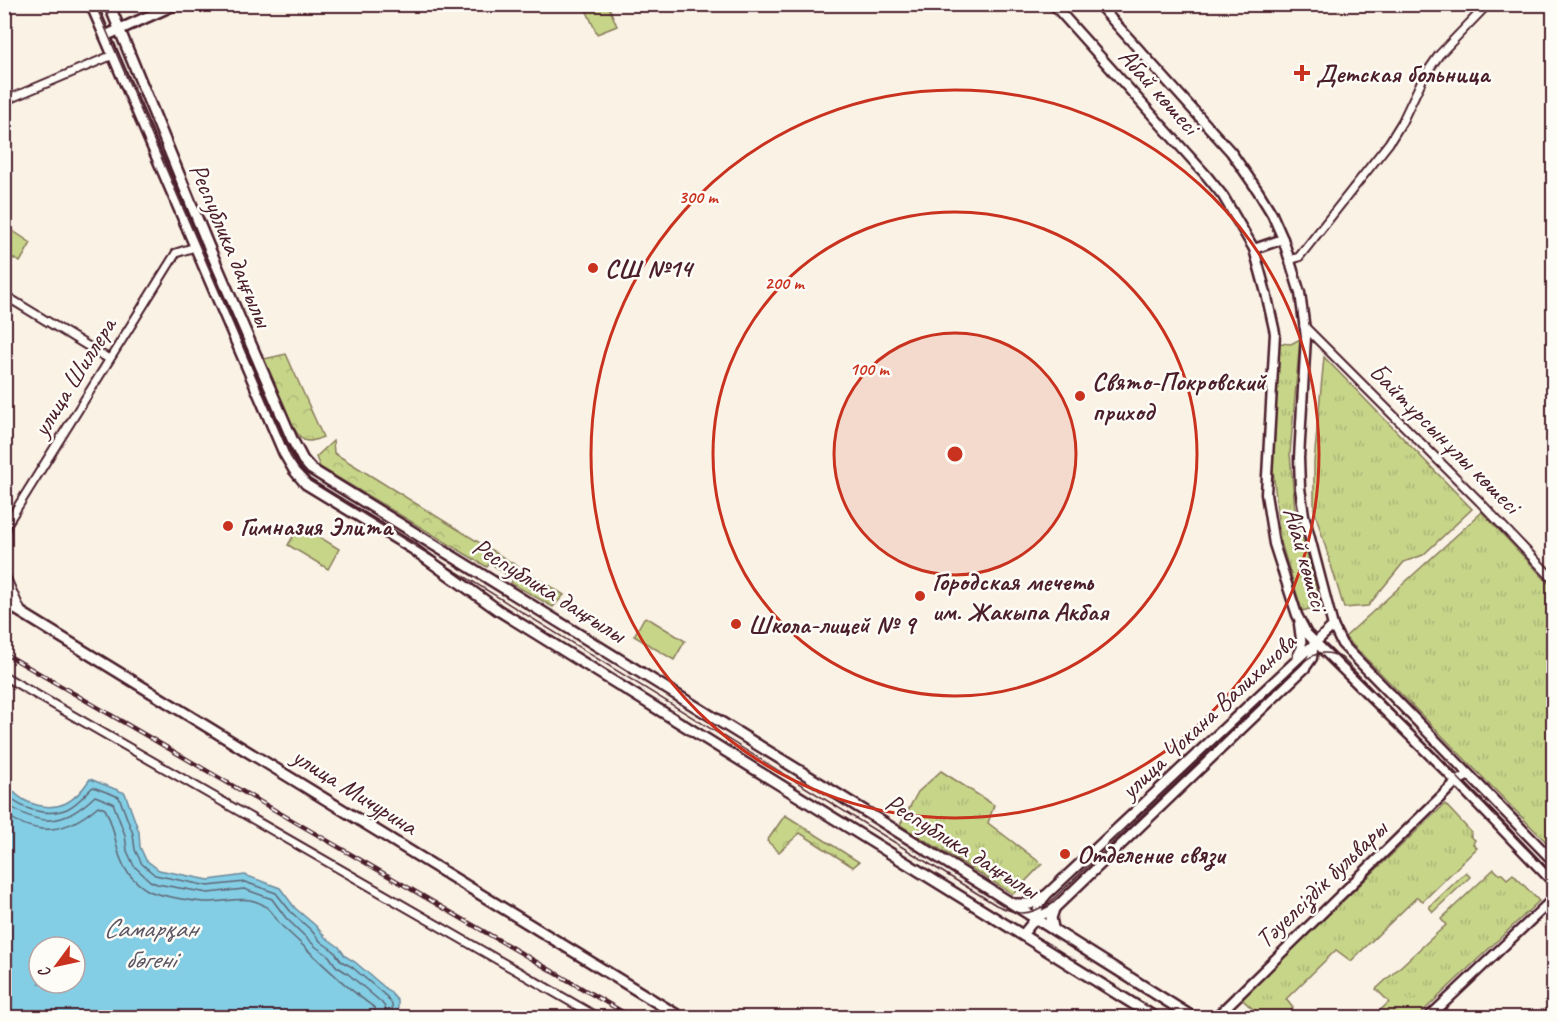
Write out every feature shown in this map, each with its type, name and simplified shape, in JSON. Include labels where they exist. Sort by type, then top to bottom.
[{"type":"main road","name":"Республика даңғылы","points":[[91,4],[284,453],[306,484],[412,549],[498,610],[1156,1017]]},
{"type":"main road","name":"Республика даңғылы","points":[[109,4],[208,246],[292,439],[303,460],[311,469],[1194,1017]]},
{"type":"main road","points":[[105,36],[176,4]]},
{"type":"main road","name":"улица Мичурина","points":[[4,602],[682,1017]]},
{"type":"main road","points":[[1014,904],[1030,904],[1044,896]]},
{"type":"main road","points":[[1053,928],[1051,918],[1054,909]]},
{"type":"street","name":"Абай көшесі","points":[[1053,4],[1206,175],[1223,196],[1254,249],[1275,333],[1266,494],[1274,544],[1298,615],[1307,634],[1554,883]]},
{"type":"street","name":"Абай көшесі","points":[[1098,4],[1231,152],[1272,214],[1283,239],[1300,293],[1305,326],[1306,365],[1299,458],[1300,488],[1304,515],[1333,626],[1342,644],[1554,862]]},
{"type":"street","points":[[1290,260],[1299,257],[1389,143],[1423,78],[1439,55],[1488,4]]},
{"type":"street","points":[[4,101],[113,55]]},
{"type":"street","points":[[1254,249],[1283,239]]},
{"type":"street","name":"улица Шиллера","points":[[4,542],[7,524],[176,253],[195,247]]},
{"type":"street","points":[[4,295],[109,359]]},
{"type":"street","name":"Байтұрсынұлы көшесі","points":[[1305,326],[1554,580]]},
{"type":"street","points":[[4,573],[22,614]]},
{"type":"street","points":[[1297,659],[1302,647],[1298,615]]},
{"type":"street","points":[[1314,643],[1333,626]]},
{"type":"street","name":"улица Чокана Валиханова","points":[[1036,918],[1044,896],[1314,643]]},
{"type":"street","name":"улица Чокана Валиханова","points":[[1036,918],[1054,909],[1305,668],[1312,658],[1314,643]]},
{"type":"street","points":[[1305,668],[1322,659],[1334,661]]},
{"type":"street","points":[[4,676],[599,1017]]},
{"type":"street","name":"Тәуелсіздік бульвары","points":[[1215,1017],[1456,782],[1470,775]]},
{"type":"street","points":[[1428,1017],[1554,897]]},
{"type":"street","points":[[1023,934],[1036,918]]},
{"type":"green space","points":[[584,5],[608,5],[617,26],[597,34]]},
{"type":"green space","points":[[4,225],[31,243],[20,262],[5,254]]},
{"type":"green space","points":[[1300,339],[1290,454],[1295,509],[1321,606],[1302,611],[1280,539],[1273,469],[1279,343],[1291,344]]},
{"type":"green space","points":[[286,354],[323,437],[311,441],[304,440],[293,426],[281,403],[264,359]]},
{"type":"green space","points":[[1324,357],[1472,509],[1423,555],[1404,562],[1368,606],[1344,608],[1314,509],[1314,462]]},
{"type":"green space","points":[[333,441],[334,453],[564,595],[553,607],[511,583],[513,579],[490,563],[487,567],[320,467],[316,457]]},
{"type":"green space","points":[[1482,512],[1553,588],[1553,849],[1345,637]]},
{"type":"green space","points":[[300,525],[339,549],[328,569],[288,545]]},
{"type":"green space","points":[[646,617],[685,641],[674,660],[634,636]]},
{"type":"green space","points":[[941,771],[994,805],[988,823],[1042,864],[1013,894],[900,825],[918,792]]},
{"type":"green space","points":[[1445,804],[1472,833],[1470,836],[1475,840],[1473,844],[1477,848],[1423,901],[1417,897],[1351,961],[1336,950],[1286,999],[1293,1008],[1284,1017],[1260,1013],[1241,998]]},
{"type":"green space","points":[[785,815],[859,862],[853,867],[800,833],[779,852],[767,841]]},
{"type":"green space","points":[[1494,869],[1507,879],[1513,874],[1539,901],[1417,1017],[1373,1017],[1389,1002],[1376,989],[1446,925],[1441,919]]},
{"type":"green space","points":[[1466,872],[1470,877],[1433,912],[1429,907]]},
{"type":"water","name":"Самарқан бөгені","points":[[4,774],[18,796],[38,805],[52,806],[70,801],[90,779],[125,793],[139,832],[140,847],[146,860],[159,870],[209,880],[245,875],[280,888],[295,908],[325,937],[339,947],[345,956],[390,992],[398,1001],[398,1017],[5,1017]]},
{"type":"tram line","points":[[95,4],[290,456],[310,481],[996,905],[1022,913],[1035,911],[1049,903],[1306,660],[1324,653],[1342,658],[1554,877]]},
{"type":"railway","points":[[4,653],[633,1018]]},
{"type":"place","name":"Детская больница","points":[[1302,73]]},
{"type":"place","name":"СШ №14","points":[[593,268]]},
{"type":"place","name":"Свято-Покровский приход","points":[[1080,396]]},
{"type":"place","name":"Гимназия Элита","points":[[228,526]]},
{"type":"place","name":"Городская мечеть им. Жакыпа Акбая","points":[[920,596]]},
{"type":"place","name":"Школа-лицей № 9","points":[[736,624]]},
{"type":"place","name":"Отделение связи","points":[[1065,854]]}]
